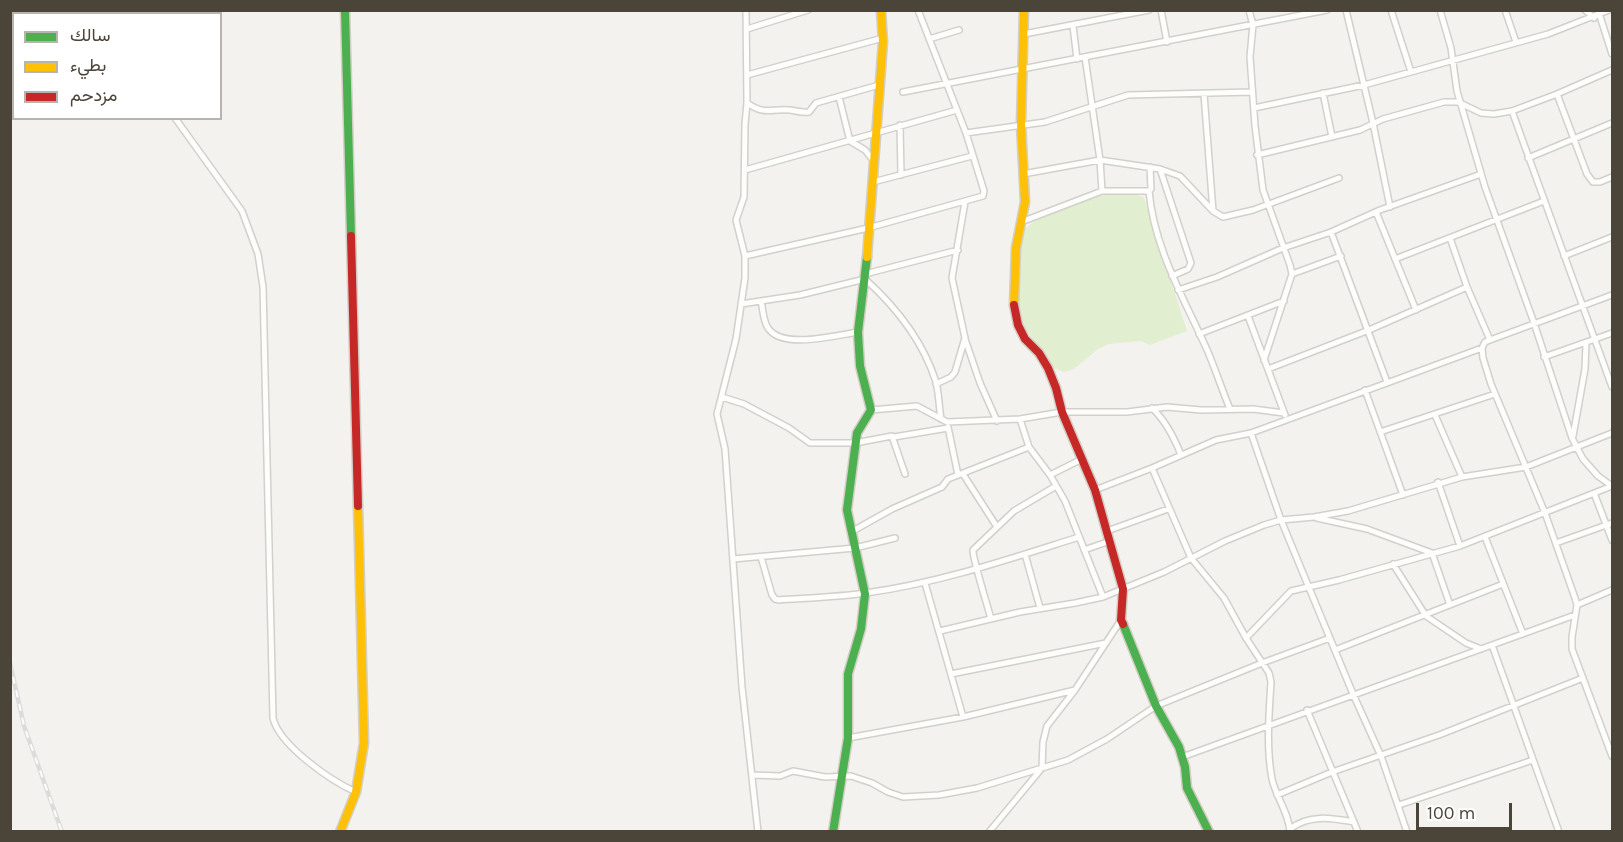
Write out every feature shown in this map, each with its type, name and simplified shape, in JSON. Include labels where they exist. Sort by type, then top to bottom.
[{"type":"street","points":[[340,831],[356,792],[364,743],[345,10]]},
{"type":"street","points":[[746,10],[747,103],[744,197],[736,220],[745,256],[736,339],[717,414],[725,449],[742,687],[758,831]]},
{"type":"street","points":[[747,29],[808,10]]},
{"type":"street","points":[[833,831],[848,738],[849,674],[861,628],[865,594],[847,510],[857,433],[871,410],[860,366],[858,332],[873,182],[883,38],[881,10]]},
{"type":"street","points":[[745,256],[868,228],[983,196],[984,191],[966,133],[918,10]]},
{"type":"street","points":[[1024,10],[1021,124],[1025,202],[1015,269],[1014,303],[1018,326],[1025,339],[1039,353],[1048,368],[1062,412],[1095,490],[1123,589],[1121,620],[1156,705],[1182,757],[1187,788],[1209,831]]},
{"type":"street","points":[[1024,34],[1149,10]]},
{"type":"street","points":[[1161,10],[1167,42]]},
{"type":"street","points":[[1249,10],[1253,25],[1250,57],[1257,154],[1266,204],[1292,274],[1264,360]]},
{"type":"street","points":[[903,92],[1327,10]]},
{"type":"street","points":[[1346,10],[1390,207]]},
{"type":"street","points":[[1391,10],[1411,72]]},
{"type":"street","points":[[1505,10],[1516,42]]},
{"type":"street","points":[[1585,10],[1597,14]]},
{"type":"street","points":[[1254,108],[1364,85],[1548,34],[1609,10]]},
{"type":"street","points":[[1440,11],[1453,60],[1457,91],[1481,174],[1572,438],[1583,459],[1593,471],[1612,486]]},
{"type":"street","points":[[1597,14],[1612,54]]},
{"type":"street","points":[[1072,26],[1077,59]]},
{"type":"street","points":[[929,39],[959,30]]},
{"type":"street","points":[[747,75],[883,38]]},
{"type":"street","points":[[1085,57],[1100,160],[1102,191]]},
{"type":"street","points":[[1257,154],[1360,130],[1373,123],[1421,107],[1444,102],[1461,104],[1481,113],[1494,114],[1512,111],[1612,70]]},
{"type":"street","points":[[747,103],[764,111],[790,110],[804,113],[809,112],[816,103],[879,85]]},
{"type":"street","points":[[966,133],[1045,122],[1128,95],[1252,92]]},
{"type":"street","points":[[1323,93],[1332,137]]},
{"type":"street","points":[[1204,94],[1213,211]]},
{"type":"street","points":[[1557,94],[1587,174],[1593,182],[1612,177]]},
{"type":"street","points":[[839,97],[850,141],[870,154],[874,162]]},
{"type":"street","points":[[745,170],[957,110]]},
{"type":"street","points":[[1512,111],[1612,387]]},
{"type":"street","points":[[176,120],[242,211],[258,254],[263,287],[275,728],[304,757],[331,779],[356,792]]},
{"type":"street","points":[[1528,158],[1612,123]]},
{"type":"street","points":[[900,125],[901,175]]},
{"type":"street","points":[[873,182],[972,156]]},
{"type":"street","points":[[1023,174],[1100,160],[1160,169],[1180,176],[1213,211],[1224,217],[1236,216],[1339,178]]},
{"type":"street","points":[[1150,167],[1150,212],[1172,276],[1230,409]]},
{"type":"street","points":[[1160,169],[1191,263],[1188,269],[1172,276]]},
{"type":"street","points":[[1178,290],[1217,277],[1283,248],[1331,232],[1376,212],[1481,174]]},
{"type":"street","points":[[1022,222],[1102,191],[1149,191]]},
{"type":"street","points":[[1395,259],[1544,201]]},
{"type":"street","points":[[965,202],[952,278],[964,338],[997,421]]},
{"type":"street","points":[[1376,212],[1416,310]]},
{"type":"street","points":[[1331,232],[1387,382]]},
{"type":"street","points":[[1564,256],[1612,237]]},
{"type":"street","points":[[1450,238],[1467,287],[1490,340]]},
{"type":"street","points":[[741,304],[800,295],[958,250]]},
{"type":"street","points":[[1292,274],[1341,256]]},
{"type":"street","points":[[865,277],[893,307],[924,351],[936,384],[960,474],[997,526]]},
{"type":"street","points":[[1268,369],[1369,330],[1467,287]]},
{"type":"street","points":[[1612,295],[1485,342],[1482,348],[1495,394],[1545,513],[1577,605],[1572,649],[1612,756]]},
{"type":"street","points":[[761,301],[766,326],[771,332],[781,337],[807,340],[858,332]]},
{"type":"street","points":[[1199,334],[1284,301]]},
{"type":"street","points":[[1248,316],[1285,416]]},
{"type":"street","points":[[1544,357],[1612,333]]},
{"type":"street","points":[[936,384],[951,377],[955,372],[964,338]]},
{"type":"street","points":[[1572,438],[1585,369],[1586,343]]},
{"type":"street","points":[[1095,490],[1216,440],[1251,433],[1285,416],[1482,348]]},
{"type":"street","points":[[1365,390],[1403,495]]},
{"type":"street","points":[[1380,432],[1495,394]]},
{"type":"street","points":[[722,397],[744,404],[789,428],[810,443],[855,443],[890,435],[894,438],[905,474]]},
{"type":"street","points":[[871,410],[917,406],[945,423]]},
{"type":"street","points":[[894,438],[945,423],[1020,419],[1062,412],[1127,412],[1167,406],[1201,410],[1253,409],[1285,416]]},
{"type":"street","points":[[1152,408],[1170,430],[1180,454]]},
{"type":"street","points":[[1435,415],[1462,477]]},
{"type":"street","points":[[1020,419],[1029,447],[1065,501],[1103,597]]},
{"type":"street","points":[[1251,433],[1281,520],[1381,756],[1407,831]]},
{"type":"street","points":[[940,631],[1041,608],[1103,597],[1164,572],[1225,541],[1281,520],[1314,517],[1348,510],[1403,495],[1438,482],[1526,467],[1612,433]]},
{"type":"street","points":[[850,532],[892,509],[942,487],[948,479],[1029,447]]},
{"type":"street","points":[[1050,476],[1082,459]]},
{"type":"street","points":[[1152,468],[1191,558],[1224,598],[1269,673],[1271,682],[1271,769],[1277,795],[1290,830],[1298,822],[1313,818],[1354,822]]},
{"type":"street","points":[[1438,482],[1460,546]]},
{"type":"street","points":[[991,619],[978,569],[972,557],[973,550],[1014,511],[1056,486]]},
{"type":"street","points":[[1246,638],[1291,591],[1310,588],[1460,546],[1612,486]]},
{"type":"street","points":[[1594,493],[1610,524],[1612,540]]},
{"type":"street","points":[[1084,549],[1168,509]]},
{"type":"street","points":[[1314,517],[1367,529],[1432,553]]},
{"type":"street","points":[[1556,543],[1610,524]]},
{"type":"street","points":[[761,557],[775,599],[865,594],[925,583],[978,569],[1079,537]]},
{"type":"street","points":[[1485,537],[1523,634]]},
{"type":"street","points":[[733,559],[855,548],[895,538]]},
{"type":"street","points":[[1432,553],[1450,605]]},
{"type":"street","points":[[1025,554],[1041,608]]},
{"type":"street","points":[[1393,564],[1426,616],[1466,643],[1481,649]]},
{"type":"street","points":[[925,583],[963,717]]},
{"type":"street","points":[[1335,650],[1503,585]]},
{"type":"street","points":[[1577,605],[1612,590]]},
{"type":"street","points":[[1182,757],[1575,615]]},
{"type":"street","points":[[988,831],[1042,768],[1047,726],[1075,690],[1121,620]]},
{"type":"street","points":[[753,775],[780,776],[793,771],[825,777],[851,776],[866,780],[903,797],[976,788],[1042,768],[1084,752],[1156,705],[1330,638]]},
{"type":"street","points":[[951,674],[1106,643]]},
{"type":"street","points":[[1492,645],[1558,831]]},
{"type":"street","points":[[1277,795],[1332,772],[1381,756],[1583,678]]},
{"type":"street","points":[[848,738],[963,717],[1075,690]]},
{"type":"street","points":[[1307,711],[1358,831]]},
{"type":"street","points":[[1399,805],[1533,760]]},
{"type":"green space","points":[[1120,192],[1136,194],[1144,198],[1187,331],[1150,345],[1141,341],[1109,344],[1098,349],[1074,369],[1064,372],[1054,368],[1021,322],[1017,308],[1022,232],[1030,224],[1054,211],[1082,201]]},
{"type":"railway","points":[[10,663],[24,726],[62,832]]},
{"type":"traffic: fast","points":[[345,10],[351,236]]},
{"type":"traffic: fast","points":[[833,832],[848,738],[848,674],[861,629],[865,594],[847,510],[857,433],[871,410],[860,366],[858,332],[867,257]]},
{"type":"traffic: fast","points":[[1123,624],[1156,706],[1179,747],[1185,767],[1187,788],[1209,832]]},
{"type":"traffic: slow","points":[[867,257],[883,42],[881,10]]},
{"type":"traffic: slow","points":[[1014,305],[1016,248],[1025,202],[1021,124],[1024,10]]},
{"type":"traffic: slow","points":[[340,832],[356,792],[364,743],[358,506]]},
{"type":"traffic: jam","points":[[351,236],[358,506]]},
{"type":"traffic: jam","points":[[1014,305],[1018,325],[1025,339],[1039,353],[1048,368],[1062,412],[1095,490],[1123,589],[1121,620],[1123,624]]}]
